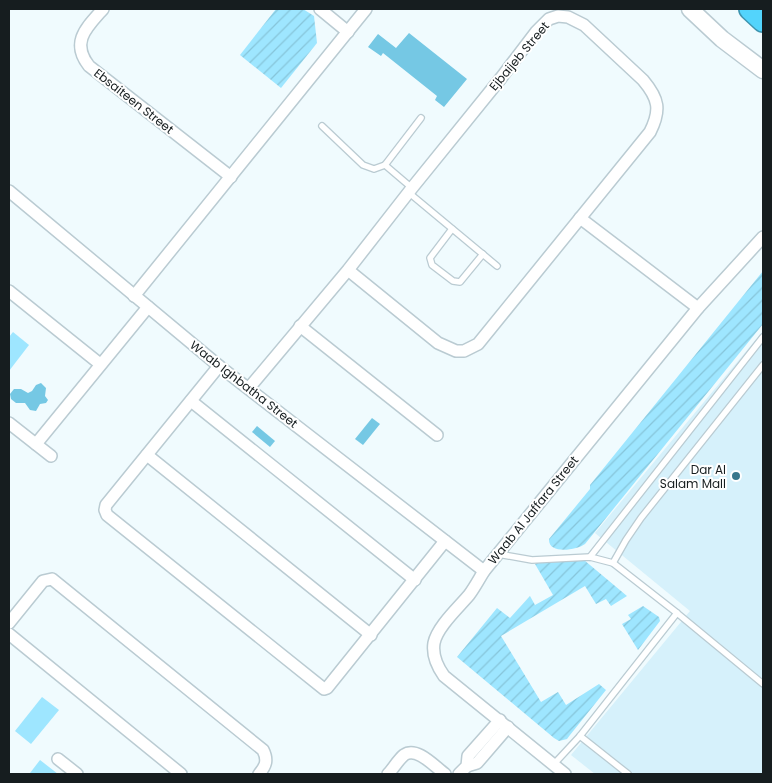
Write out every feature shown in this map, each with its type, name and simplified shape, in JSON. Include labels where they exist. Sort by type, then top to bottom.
[{"type":"highway","points":[[750,9],[763,22]]},
{"type":"street","name":"Ebsaiteen Street","points":[[103,9],[82,36],[81,45],[84,60],[89,66],[231,176]]},
{"type":"street","points":[[320,9],[348,32]]},
{"type":"street","points":[[134,296],[366,9]]},
{"type":"street","points":[[690,9],[722,39],[763,70]]},
{"type":"street","name":"Ejbaijeb Street","points":[[249,388],[348,270],[542,25],[549,19],[558,16],[568,17],[584,25],[643,80],[655,98],[657,113],[650,132],[478,344],[464,351],[449,349],[438,343],[348,270]]},
{"type":"street","name":"Waab Ighbatha Street","points":[[9,192],[220,366],[484,571]]},
{"type":"street","points":[[580,218],[698,308]]},
{"type":"street","name":"Waab Al Jaffara Street","points":[[565,774],[444,676],[433,650],[434,640],[484,571],[698,308],[763,237]]},
{"type":"street","points":[[9,291],[100,364]]},
{"type":"street","points":[[36,444],[148,307]]},
{"type":"street","points":[[300,326],[437,436]]},
{"type":"street","points":[[220,366],[106,505],[105,510],[107,516],[324,689],[327,688],[371,635],[445,541]]},
{"type":"street","points":[[191,401],[415,580]]},
{"type":"street","points":[[9,422],[51,456]]},
{"type":"street","points":[[147,455],[371,635]]},
{"type":"street","points":[[9,623],[43,581],[52,579],[263,750],[266,757],[266,765],[259,774]]},
{"type":"street","points":[[9,634],[181,774]]},
{"type":"street","points":[[463,770],[468,756],[504,723]]},
{"type":"street","points":[[388,774],[404,756],[414,753],[419,754],[445,774]]},
{"type":"street","points":[[58,759],[77,774]]},
{"type":"lane","points":[[322,126],[362,165],[374,168],[385,165],[421,118]]},
{"type":"lane","points":[[385,165],[452,229],[497,266]]},
{"type":"lane","points":[[452,229],[430,258],[432,265],[453,281],[460,282],[483,254]]},
{"type":"lane","points":[[590,557],[763,337]]},
{"type":"lane","points":[[612,563],[637,523],[763,364]]},
{"type":"lane","points":[[498,554],[532,560],[590,557],[612,563],[677,613],[763,684]]},
{"type":"lane","points":[[553,765],[580,736],[677,613]]},
{"type":"lane","points":[[580,736],[628,774]]},
{"type":"shaded area","points":[[276,9],[303,9],[314,16],[317,43],[281,88],[240,55]]},
{"type":"shaded area","points":[[409,33],[467,79],[444,107],[435,100],[437,96],[383,53],[381,56],[368,47],[378,34],[396,48]]},
{"type":"shaded area","points":[[763,271],[763,324],[585,544],[564,550],[553,547],[549,539],[590,489],[590,485]]},
{"type":"shaded area","points":[[763,331],[763,774],[595,774],[571,755],[690,611],[595,533]]},
{"type":"shaded area","points":[[13,332],[29,345],[9,371],[9,337]]},
{"type":"shaded area","points":[[41,383],[46,388],[45,396],[48,400],[46,403],[40,404],[36,411],[30,410],[25,403],[16,403],[11,399],[10,394],[14,389],[21,389],[28,393]]},
{"type":"shaded area","points":[[372,418],[380,424],[363,445],[355,439]]},
{"type":"shaded area","points":[[257,426],[275,441],[270,447],[252,432]]},
{"type":"shaded area","points":[[584,560],[627,596],[611,606],[606,599],[596,604],[585,586],[501,636],[541,702],[558,692],[566,705],[599,684],[606,690],[567,739],[559,741],[457,657],[497,608],[510,618],[530,596],[535,605],[553,595],[535,564],[539,562]]},
{"type":"shaded area","points":[[643,606],[659,617],[660,621],[638,650],[622,624],[631,619],[628,615]]},
{"type":"shaded area","points":[[42,697],[59,710],[31,744],[15,731]]},
{"type":"shaded area","points":[[40,760],[58,774],[31,774]]},
{"type":"place","name":"Dar Al Salam Mall","points":[[736,476]]}]
